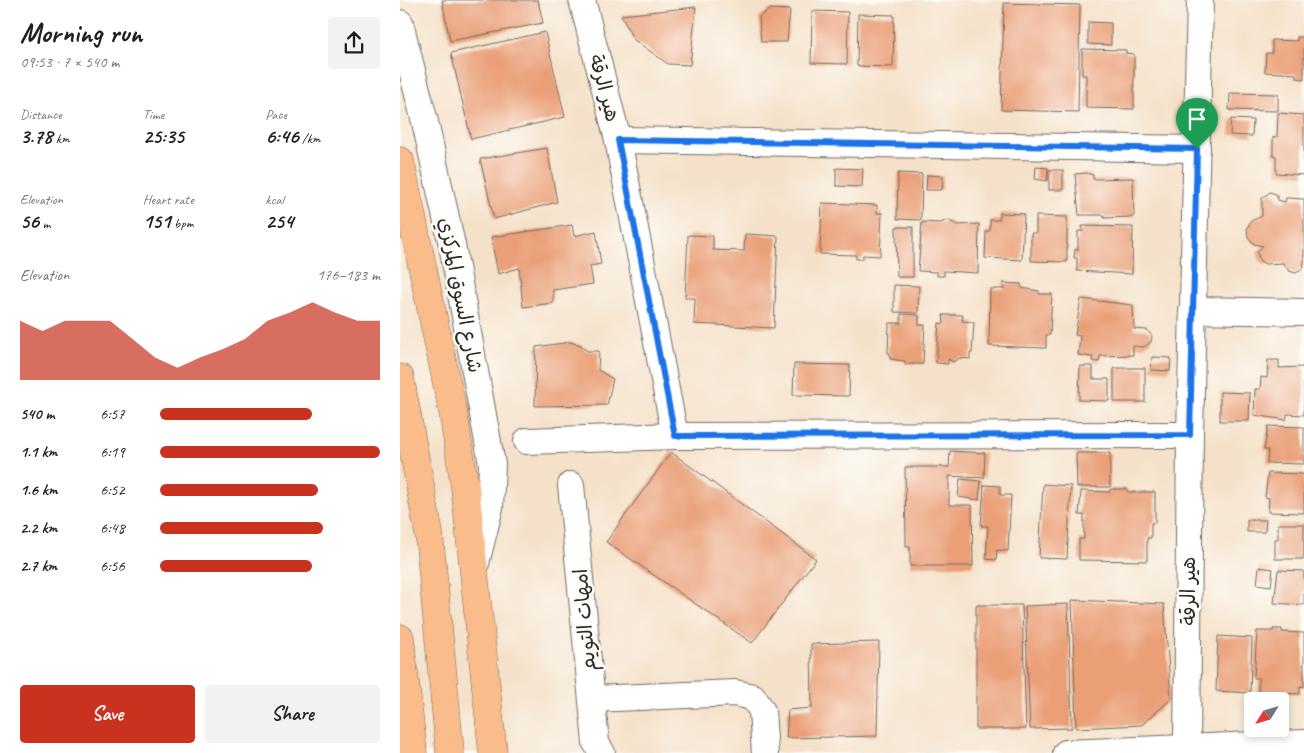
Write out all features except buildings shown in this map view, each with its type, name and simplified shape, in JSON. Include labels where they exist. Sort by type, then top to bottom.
[{"type":"main road","name":"شارع السوق المركزي","points":[[400,161],[453,412],[465,487],[493,753]]},
{"type":"main road","points":[[400,378],[429,534],[450,753]]},
{"type":"main road","points":[[400,643],[412,750]]},
{"type":"main road","points":[[489,705],[506,753]]},
{"type":"street","name":"هير الرقة","points":[[582,0],[618,140],[675,436]]},
{"type":"street","name":"هير الرقة","points":[[1187,747],[1192,310],[1200,0]]},
{"type":"street","name":"شارع السوق المركزي","points":[[400,23],[425,122],[452,245],[492,464],[490,507],[474,570]]},
{"type":"street","points":[[618,140],[1197,149]]},
{"type":"street","points":[[1192,310],[1304,312]]},
{"type":"street","points":[[527,441],[675,436],[1190,435]]},
{"type":"street","name":"امهات التويم","points":[[571,485],[596,743],[602,753]]},
{"type":"street","points":[[592,699],[735,693],[753,697],[762,711],[765,753]]},
{"type":"street","points":[[1066,753],[1304,744]]},
{"type":"route","points":[[618,140],[1197,149],[1190,435],[675,436],[618,140]]}]
